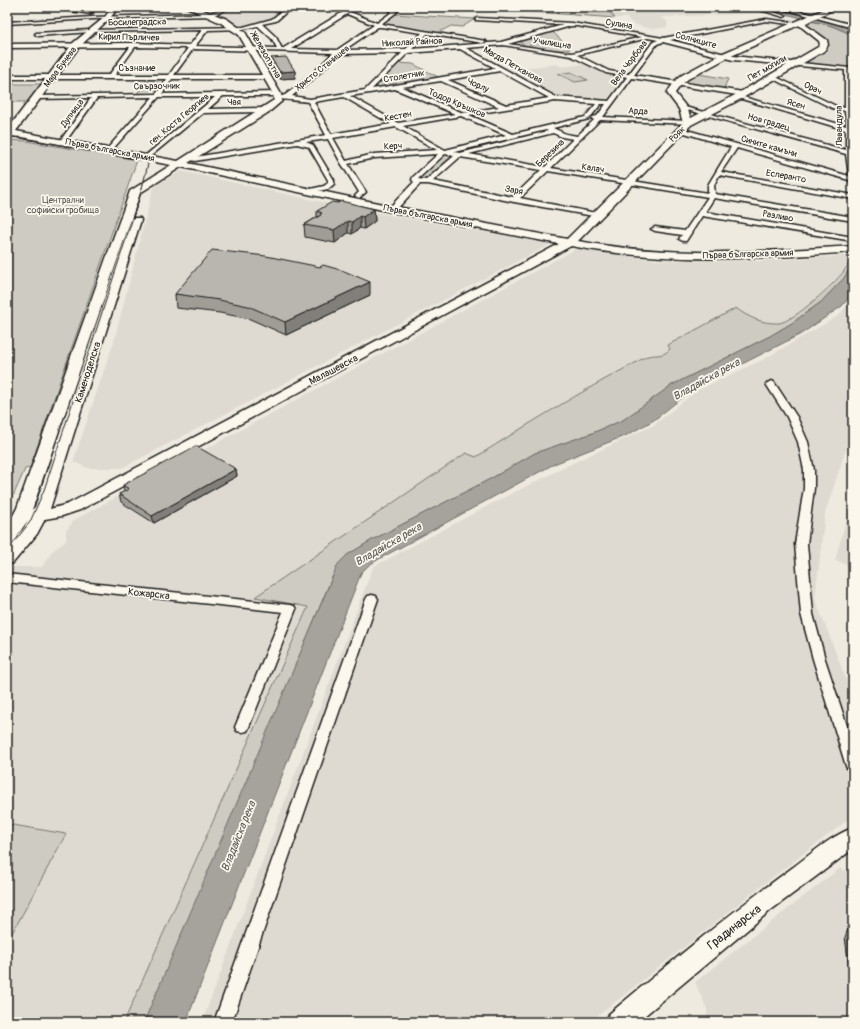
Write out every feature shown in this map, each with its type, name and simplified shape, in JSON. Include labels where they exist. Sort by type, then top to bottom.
[{"type":"street","points":[[46,7],[108,16]]},
{"type":"street","name":"Мара Бунева","points":[[9,133],[76,45],[116,7]]},
{"type":"street","name":"Железопътна","points":[[189,7],[209,15],[236,29],[242,34],[280,96]]},
{"type":"street","points":[[7,23],[108,16],[209,15],[222,11],[227,7]]},
{"type":"street","name":"Босилеградска","points":[[38,34],[90,31],[236,29],[260,25],[274,20],[290,7]]},
{"type":"street","name":"Училищна","points":[[334,7],[378,25],[572,55],[608,72],[678,83],[740,96]]},
{"type":"street","name":"Христо Станишев","points":[[180,164],[266,110],[276,102],[280,96],[310,78],[338,52],[395,12],[388,7]]},
{"type":"street","points":[[752,7],[806,21],[853,27]]},
{"type":"street","points":[[779,7],[806,21]]},
{"type":"street","points":[[678,83],[724,56],[835,7]]},
{"type":"street","points":[[283,50],[347,12]]},
{"type":"street","name":"Сулина","points":[[477,19],[572,24],[663,40]]},
{"type":"street","name":"Вела Чорбова","points":[[599,118],[632,76],[655,43],[663,40],[766,20],[806,21]]},
{"type":"street","name":"Пет могили","points":[[688,123],[740,96],[821,49],[824,45],[823,40],[806,21]]},
{"type":"street","name":"Николай Райнов","points":[[251,48],[338,52],[408,51],[462,47],[501,44],[572,24]]},
{"type":"street","name":"Железопътна","points":[[260,25],[274,38],[283,50]]},
{"type":"street","points":[[109,150],[158,95],[192,46],[206,29]]},
{"type":"street","points":[[367,91],[425,33]]},
{"type":"street","points":[[572,55],[651,37]]},
{"type":"street","name":"Солниците","points":[[663,40],[724,56],[848,69]]},
{"type":"street","points":[[111,77],[134,45]]},
{"type":"street","name":"Кирил Пърличев","points":[[7,46],[134,45],[251,48]]},
{"type":"street","name":"Магда Петканова","points":[[462,47],[555,98]]},
{"type":"street","name":"Столетник","points":[[310,101],[501,69]]},
{"type":"street","name":"Лавандула","points":[[848,69],[849,152],[853,182]]},
{"type":"street","name":"Съзнание","points":[[7,77],[267,77]]},
{"type":"street","name":"Орач","points":[[772,78],[834,107],[848,110]]},
{"type":"street","name":"Чорлу","points":[[442,79],[505,107]]},
{"type":"street","name":"Рояк","points":[[569,243],[688,123],[683,108],[671,93],[678,83]]},
{"type":"street","name":"Тодор Кръшков","points":[[395,87],[511,135]]},
{"type":"street","name":"Свързочник","points":[[37,97],[222,94],[280,96]]},
{"type":"street","name":"ген. Коста Георгиев","points":[[147,157],[222,94]]},
{"type":"street","name":"Калач","points":[[344,95],[444,152],[853,219]]},
{"type":"street","name":"Дупница","points":[[63,141],[95,96]]},
{"type":"street","points":[[280,96],[310,101],[344,163],[363,192],[362,200]]},
{"type":"street","name":"Ясен","points":[[740,96],[849,128]]},
{"type":"street","name":"Кестен","points":[[190,158],[195,159],[331,137],[555,98],[610,103]]},
{"type":"street","points":[[418,182],[415,178],[444,152],[586,118],[590,116],[600,102]]},
{"type":"street","name":"Нов градец","points":[[683,108],[840,151],[849,152]]},
{"type":"street","name":"Чая","points":[[202,111],[266,110]]},
{"type":"street","name":"Арда","points":[[586,118],[688,123]]},
{"type":"street","name":"Березина","points":[[514,200],[547,170],[599,118]]},
{"type":"street","points":[[545,127],[564,136],[579,138]]},
{"type":"street","name":"Сините камъни","points":[[680,130],[853,179]]},
{"type":"street","points":[[392,210],[418,182],[428,182],[458,155],[554,131]]},
{"type":"street","name":"Първа българска армия","points":[[9,133],[63,141],[147,157],[308,191],[343,200],[362,200],[392,210],[569,243],[646,253],[709,256],[771,255],[853,250]]},
{"type":"street","points":[[298,142],[311,146],[331,184],[326,188],[308,191]]},
{"type":"street","points":[[485,142],[493,146]]},
{"type":"street","points":[[656,228],[685,236],[712,196],[711,185],[716,173],[735,146]]},
{"type":"street","name":"Керч","points":[[344,163],[374,156],[444,152]]},
{"type":"street","name":"Каменоделска","points":[[7,559],[31,530],[33,511],[135,191],[180,164]]},
{"type":"street","name":"Есперанто","points":[[716,173],[853,197]]},
{"type":"street","name":"Каменоделска","points":[[7,539],[33,511],[49,490],[145,191],[154,179]]},
{"type":"street","name":"Заря","points":[[428,182],[596,215]]},
{"type":"street","name":"Разливо","points":[[700,212],[853,238]]},
{"type":"street","points":[[853,238],[853,244]]},
{"type":"street","name":"Малашевска","points":[[33,511],[66,511],[569,243]]},
{"type":"street","points":[[771,384],[792,417],[803,442],[809,470],[810,488],[801,544],[807,614],[819,659],[853,766]]},
{"type":"street","points":[[49,490],[53,497],[59,500],[72,502],[80,501]]},
{"type":"street","name":"Малашевска","points":[[33,511],[66,505],[96,495]]},
{"type":"street","points":[[25,538],[66,511]]},
{"type":"street","name":"Кожарска","points":[[7,578],[290,609],[242,727]]},
{"type":"street","points":[[223,1022],[372,599]]},
{"type":"street","name":"Градинарска","points":[[618,1022],[724,934],[831,852],[853,837]]},
{"type":"shaded area","points":[[604,7],[752,7],[773,13],[659,17],[667,21],[667,27],[655,29],[633,24],[627,18],[615,18]]},
{"type":"shaded area","points":[[224,10],[285,11],[274,20],[243,28],[217,13]]},
{"type":"shaded area","points":[[556,64],[562,67],[584,64],[605,74],[626,77],[607,100],[557,97],[507,70]]},
{"type":"shaded area","points":[[181,171],[345,207],[551,244],[122,468],[88,468],[73,462],[114,341],[153,189],[156,185]]},
{"type":"shaded area","points":[[576,249],[659,260],[759,261],[853,255],[843,272],[812,302],[790,318],[779,323],[760,321],[745,315],[736,308],[668,345],[670,349],[667,353],[648,356],[547,412],[256,597],[308,606],[124,1022],[7,1022],[7,572],[14,567],[42,567],[52,551],[66,541],[66,531],[74,520]]},
{"type":"shaded area","points":[[853,299],[853,428],[825,513],[815,599],[853,697],[853,816],[756,890],[590,1022],[202,1022],[373,567],[493,503],[654,425],[696,391],[766,358],[838,316]]},
{"type":"shaded area","points":[[853,495],[853,567],[835,560]]},
{"type":"shaded area","points":[[840,868],[853,875],[853,1022],[707,1022],[707,1009],[695,982]]},
{"type":"green space","points":[[228,7],[290,7],[285,11],[224,10]]},
{"type":"green space","points":[[511,7],[604,7],[615,18],[521,11]]},
{"type":"green space","points":[[393,14],[475,19],[462,27],[451,26],[435,34],[378,25]]},
{"type":"green space","points":[[806,20],[832,26],[853,35],[853,182],[849,155],[848,69],[794,64],[824,45],[803,26]]},
{"type":"green space","points":[[551,32],[554,33],[570,49],[543,50],[518,41]]},
{"type":"green space","points":[[396,63],[413,64],[442,79],[367,91]]},
{"type":"green space","points":[[571,72],[588,80],[575,82],[558,74]]},
{"type":"green space","points":[[699,74],[728,79],[723,90],[683,83],[690,77]]},
{"type":"green space","points":[[149,77],[171,77],[158,95],[136,95]]},
{"type":"green space","points":[[7,84],[42,84],[29,102],[7,102]]},
{"type":"green space","points":[[545,127],[554,131],[458,155],[428,182],[415,180],[444,152]]},
{"type":"green space","name":"Централни софийски гробища","points":[[7,140],[26,141],[132,159],[136,163],[30,468],[25,469],[12,497],[7,497]]},
{"type":"green space","points":[[853,255],[853,262],[844,278],[821,302],[792,323],[770,336],[672,385],[623,420],[590,434],[535,453],[492,478],[372,540],[347,555],[332,577],[237,807],[144,1022],[124,1022],[308,607],[255,597],[466,453],[476,457],[554,408],[643,358],[660,355],[667,352],[670,349],[668,345],[736,308],[750,317],[761,321],[779,323],[786,321],[804,309],[832,284],[844,271]]},
{"type":"green space","points":[[7,824],[66,834],[10,937],[7,936]]},
{"type":"water","points":[[759,7],[769,7],[842,25],[853,29],[853,35],[832,26]]},
{"type":"water","name":"Владайска река","points":[[853,262],[853,293],[842,306],[801,334],[693,389],[654,420],[627,435],[554,464],[379,559],[369,565],[361,573],[186,1022],[144,1022],[338,564],[347,555],[372,540],[492,478],[535,453],[590,434],[623,420],[672,385],[770,336],[792,323],[821,302],[844,278]]},
{"type":"building","points":[[286,57],[295,71],[280,72],[271,58]]},
{"type":"building","points":[[341,201],[374,209],[363,217],[360,216],[352,222],[348,221],[334,230],[304,225],[321,215],[320,214],[322,213],[317,211],[332,202],[338,203]]},
{"type":"building","points":[[212,250],[266,256],[320,267],[323,265],[344,271],[370,282],[285,322],[248,306],[219,300],[175,294]]},
{"type":"building","points":[[196,446],[236,469],[152,516],[119,494],[129,489],[123,485]]},
{"type":"building","points":[[851,921],[853,921],[853,934]]},
{"type":"tram line","points":[[7,136],[136,158],[144,160],[148,164],[140,196],[44,490],[30,522],[7,551]]}]
